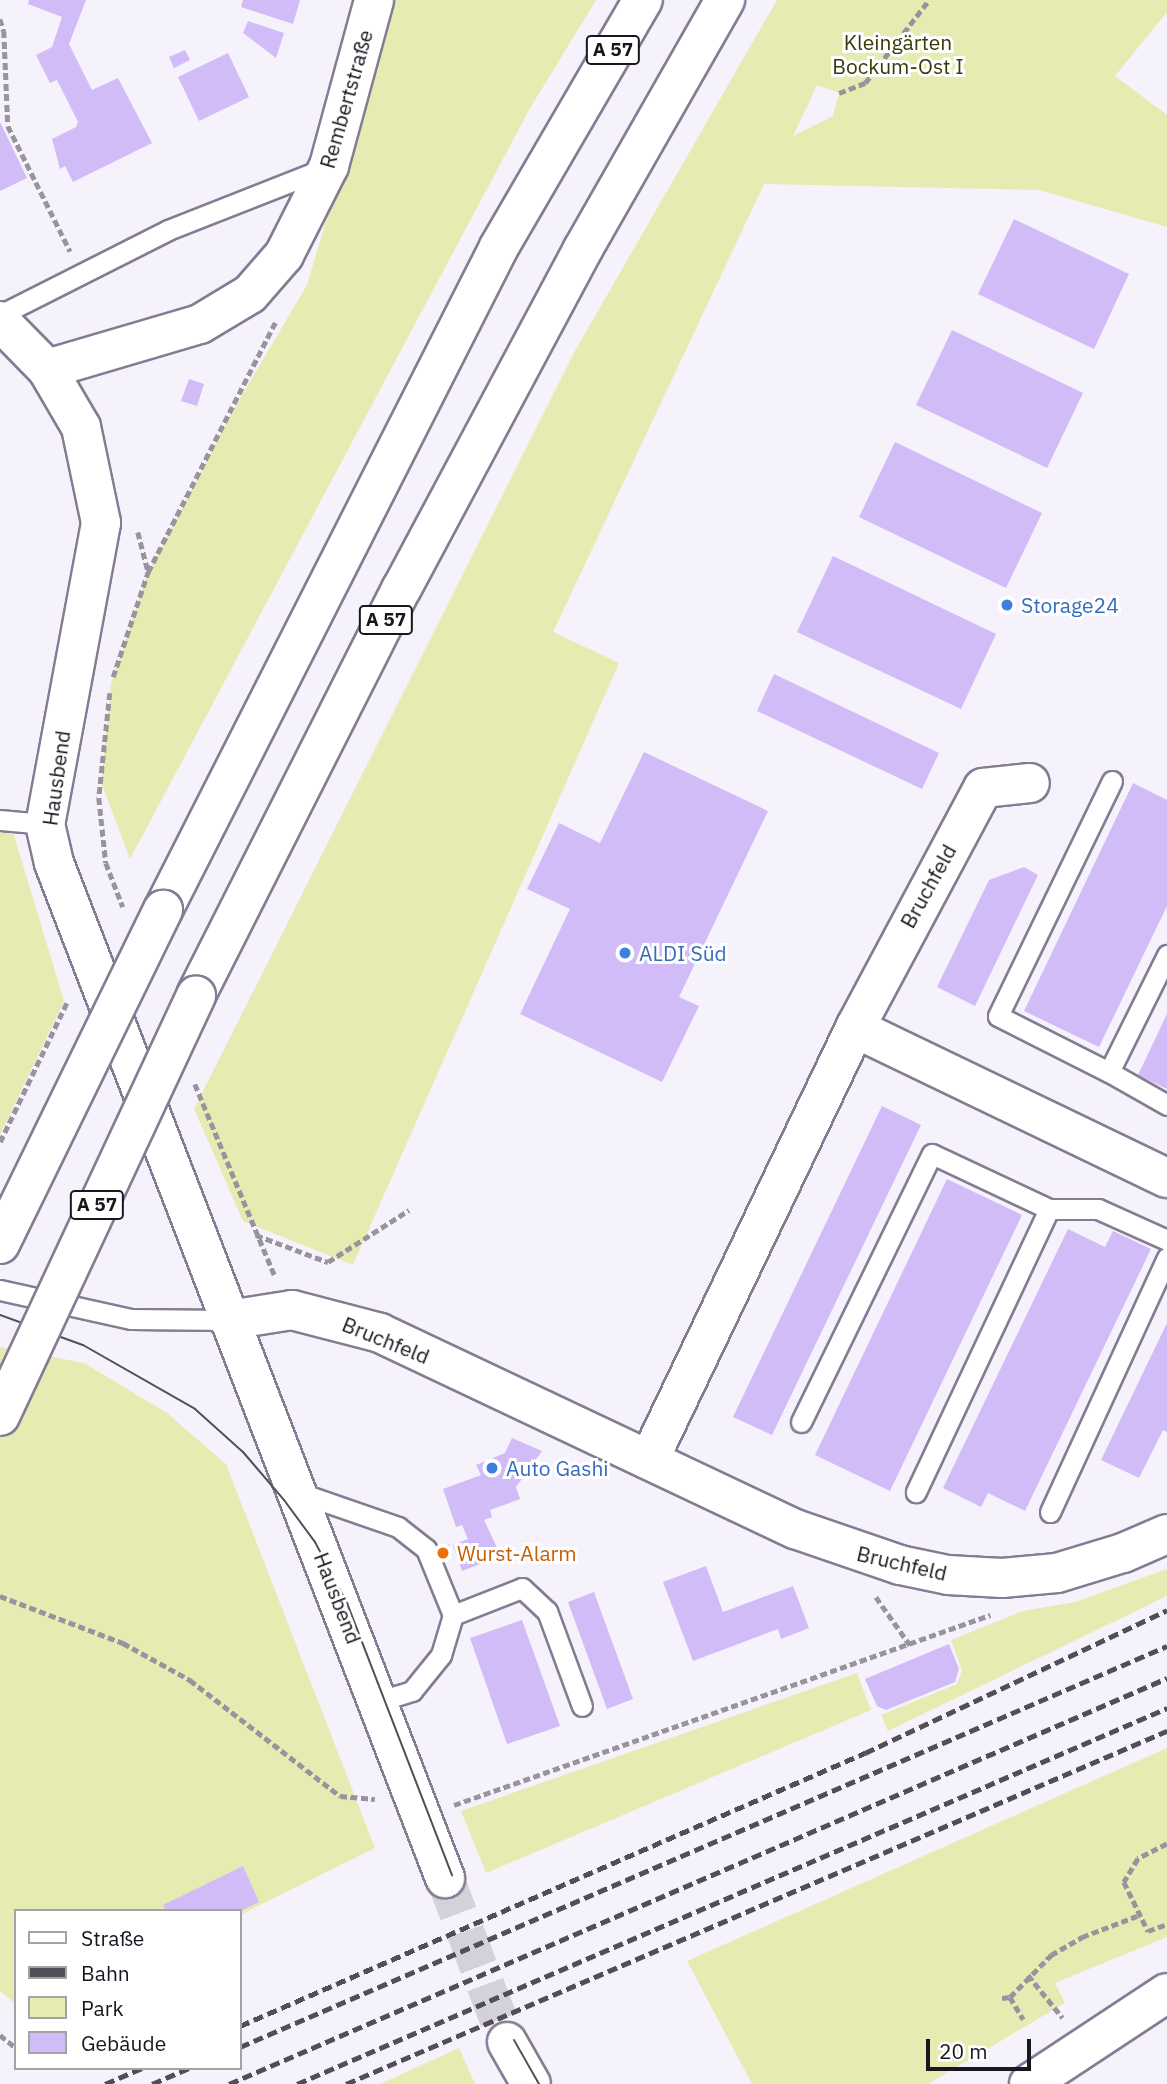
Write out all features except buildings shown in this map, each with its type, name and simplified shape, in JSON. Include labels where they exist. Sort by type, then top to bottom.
[{"type":"main road","name":"Rembertstraße","points":[[47,369],[97,351],[158,340],[189,328],[250,294],[284,255],[329,166],[374,0]]},
{"type":"main road","name":"A 57","points":[[0,1244],[163,910],[499,247],[643,0]]},
{"type":"main road","name":"A 57","points":[[0,1416],[197,995],[402,588],[583,248],[725,0]]},
{"type":"main road","name":"Hausbend","points":[[0,321],[47,369],[81,427],[101,523],[45,824],[88,958],[445,1878]]},
{"type":"main road","name":"Bruchfeld","points":[[649,1460],[855,1028],[983,788],[1030,783]]},
{"type":"main road","points":[[855,1028],[1167,1178]]},
{"type":"main road","name":"Bruchfeld","points":[[229,1320],[292,1310],[380,1333],[842,1549],[948,1575],[1002,1578],[1057,1573],[1123,1553],[1167,1534]]},
{"type":"main road","points":[[1029,2084],[1167,1993]]},
{"type":"main road","points":[[508,2042],[531,2084]]},
{"type":"lane","points":[[0,315],[168,230],[329,166]]},
{"type":"lane","points":[[1112,781],[998,1016],[1109,1072],[1167,1105]]},
{"type":"lane","points":[[0,820],[45,824]]},
{"type":"lane","points":[[1109,1072],[1167,955]]},
{"type":"lane","points":[[801,1422],[932,1154],[1049,1209],[1098,1209],[1167,1240]]},
{"type":"lane","points":[[916,1492],[1049,1209]]},
{"type":"lane","points":[[1050,1512],[1167,1258]]},
{"type":"lane","points":[[0,1290],[131,1319],[229,1320]]},
{"type":"lane","points":[[297,1492],[398,1527],[426,1549],[453,1615],[441,1656],[412,1690],[377,1702]]},
{"type":"lane","points":[[453,1615],[523,1588],[547,1611],[582,1706]]},
{"type":"path","points":[[839,93],[865,83],[929,0]]},
{"type":"path","points":[[0,19],[5,30],[8,126],[54,222]]},
{"type":"path","points":[[148,572],[280,312]]},
{"type":"path","points":[[0,1142],[88,958]]},
{"type":"path","points":[[255,1235],[328,1262],[409,1210]]},
{"type":"path","points":[[0,1596],[123,1643],[190,1680],[340,1796],[453,1805],[997,1612]]},
{"type":"path","points":[[1167,1844],[1138,1859],[1124,1882],[1137,1916],[1147,1931],[1167,1924]]},
{"type":"path","points":[[1002,1998],[1010,1997],[1028,1975],[1082,1937],[1137,1916]]},
{"type":"path","points":[[1028,1975],[1086,2046]]},
{"type":"path","points":[[1010,1997],[1023,2019]]},
{"type":"path","points":[[0,2035],[14,2046]]},
{"type":"green space","points":[[391,0],[596,0],[529,110],[130,859],[101,782],[111,683],[148,572],[235,407],[307,285]]},
{"type":"green space","name":"Kleingärten Bockum-Ost I","points":[[777,0],[1167,0],[1167,12],[1115,76],[1167,115],[1167,227],[1039,190],[764,184],[553,632],[619,663],[353,1265],[243,1221],[194,1109],[575,351]],"holes":[[[817,85],[839,93],[833,116],[793,136]]]},
{"type":"green space","points":[[0,832],[13,832],[64,1001],[0,1135]]},
{"type":"green space","points":[[0,1347],[84,1363],[167,1413],[226,1464],[375,1848],[242,1914],[242,1909],[14,1909],[14,2002],[0,1991]]},
{"type":"green space","points":[[1167,1569],[1167,1596],[888,1731],[881,1715],[957,1684],[962,1670],[951,1640],[1023,1611],[1075,1602]]},
{"type":"green space","points":[[857,1673],[871,1710],[486,1873],[461,1811]]},
{"type":"green space","points":[[1167,1748],[1167,1937],[1055,1983],[1065,2003],[928,2084],[752,2084],[687,1961]]},
{"type":"green space","points":[[459,2048],[475,2084],[380,2084]]},
{"type":"tunnel","points":[[445,1878],[507,2042]]},
{"type":"tram line","points":[[0,1315],[83,1345],[195,1409],[243,1452],[284,1500],[315,1542],[347,1603],[452,1875]]},
{"type":"tram line","points":[[514,2040],[539,2084]]},
{"type":"railway","points":[[242,2025],[865,1753],[1167,1610]]},
{"type":"railway","points":[[242,2046],[1167,1646]]},
{"type":"railway","points":[[229,2084],[1167,1678]]},
{"type":"railway","points":[[297,2084],[1167,1708]]},
{"type":"railway","points":[[346,2084],[1167,1731]]},
{"type":"railway","points":[[105,2084],[137,2070]]},
{"type":"railway","points":[[152,2084],[184,2070]]},
{"type":"place","name":"Storage24","points":[[1007,605]]},
{"type":"place","name":"ALDI Süd","points":[[625,953]]},
{"type":"place","name":"Auto Gashi","points":[[492,1468]]},
{"type":"place","name":"Wurst-Alarm","points":[[443,1553]]}]
